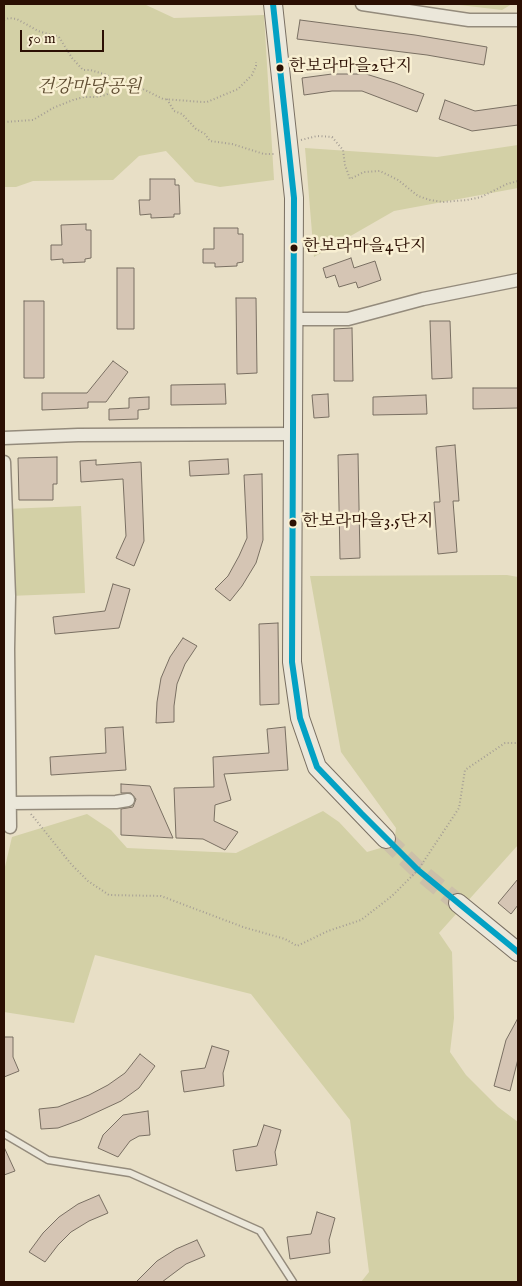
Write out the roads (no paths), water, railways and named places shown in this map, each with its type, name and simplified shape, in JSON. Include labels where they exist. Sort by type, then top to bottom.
[{"type":"street","points":[[273,4],[294,198],[292,662],[300,718],[317,767],[386,839]]},
{"type":"street","points":[[362,4],[469,20],[518,20]]},
{"type":"street","points":[[294,319],[348,319],[424,299],[518,280]]},
{"type":"street","points":[[4,438],[78,434],[293,434]]},
{"type":"street","points":[[4,462],[9,596],[6,649],[15,803],[10,827]]},
{"type":"street","points":[[15,803],[116,802],[128,800]]},
{"type":"street","points":[[458,903],[518,952]]},
{"type":"lane","points":[[4,1134],[48,1160],[130,1173],[260,1231],[293,1282]]},
{"type":"tunnel","points":[[386,839],[418,870],[458,903]]},
{"type":"place","name":"한보라마을2단지","points":[[280,68]]},
{"type":"place","name":"한보라마을4단지","points":[[294,248]]},
{"type":"place","name":"한보라마을3.5단지","points":[[293,523]]},
{"type":"park label","name":"건강마당공원","points":[[89,88]]}]
